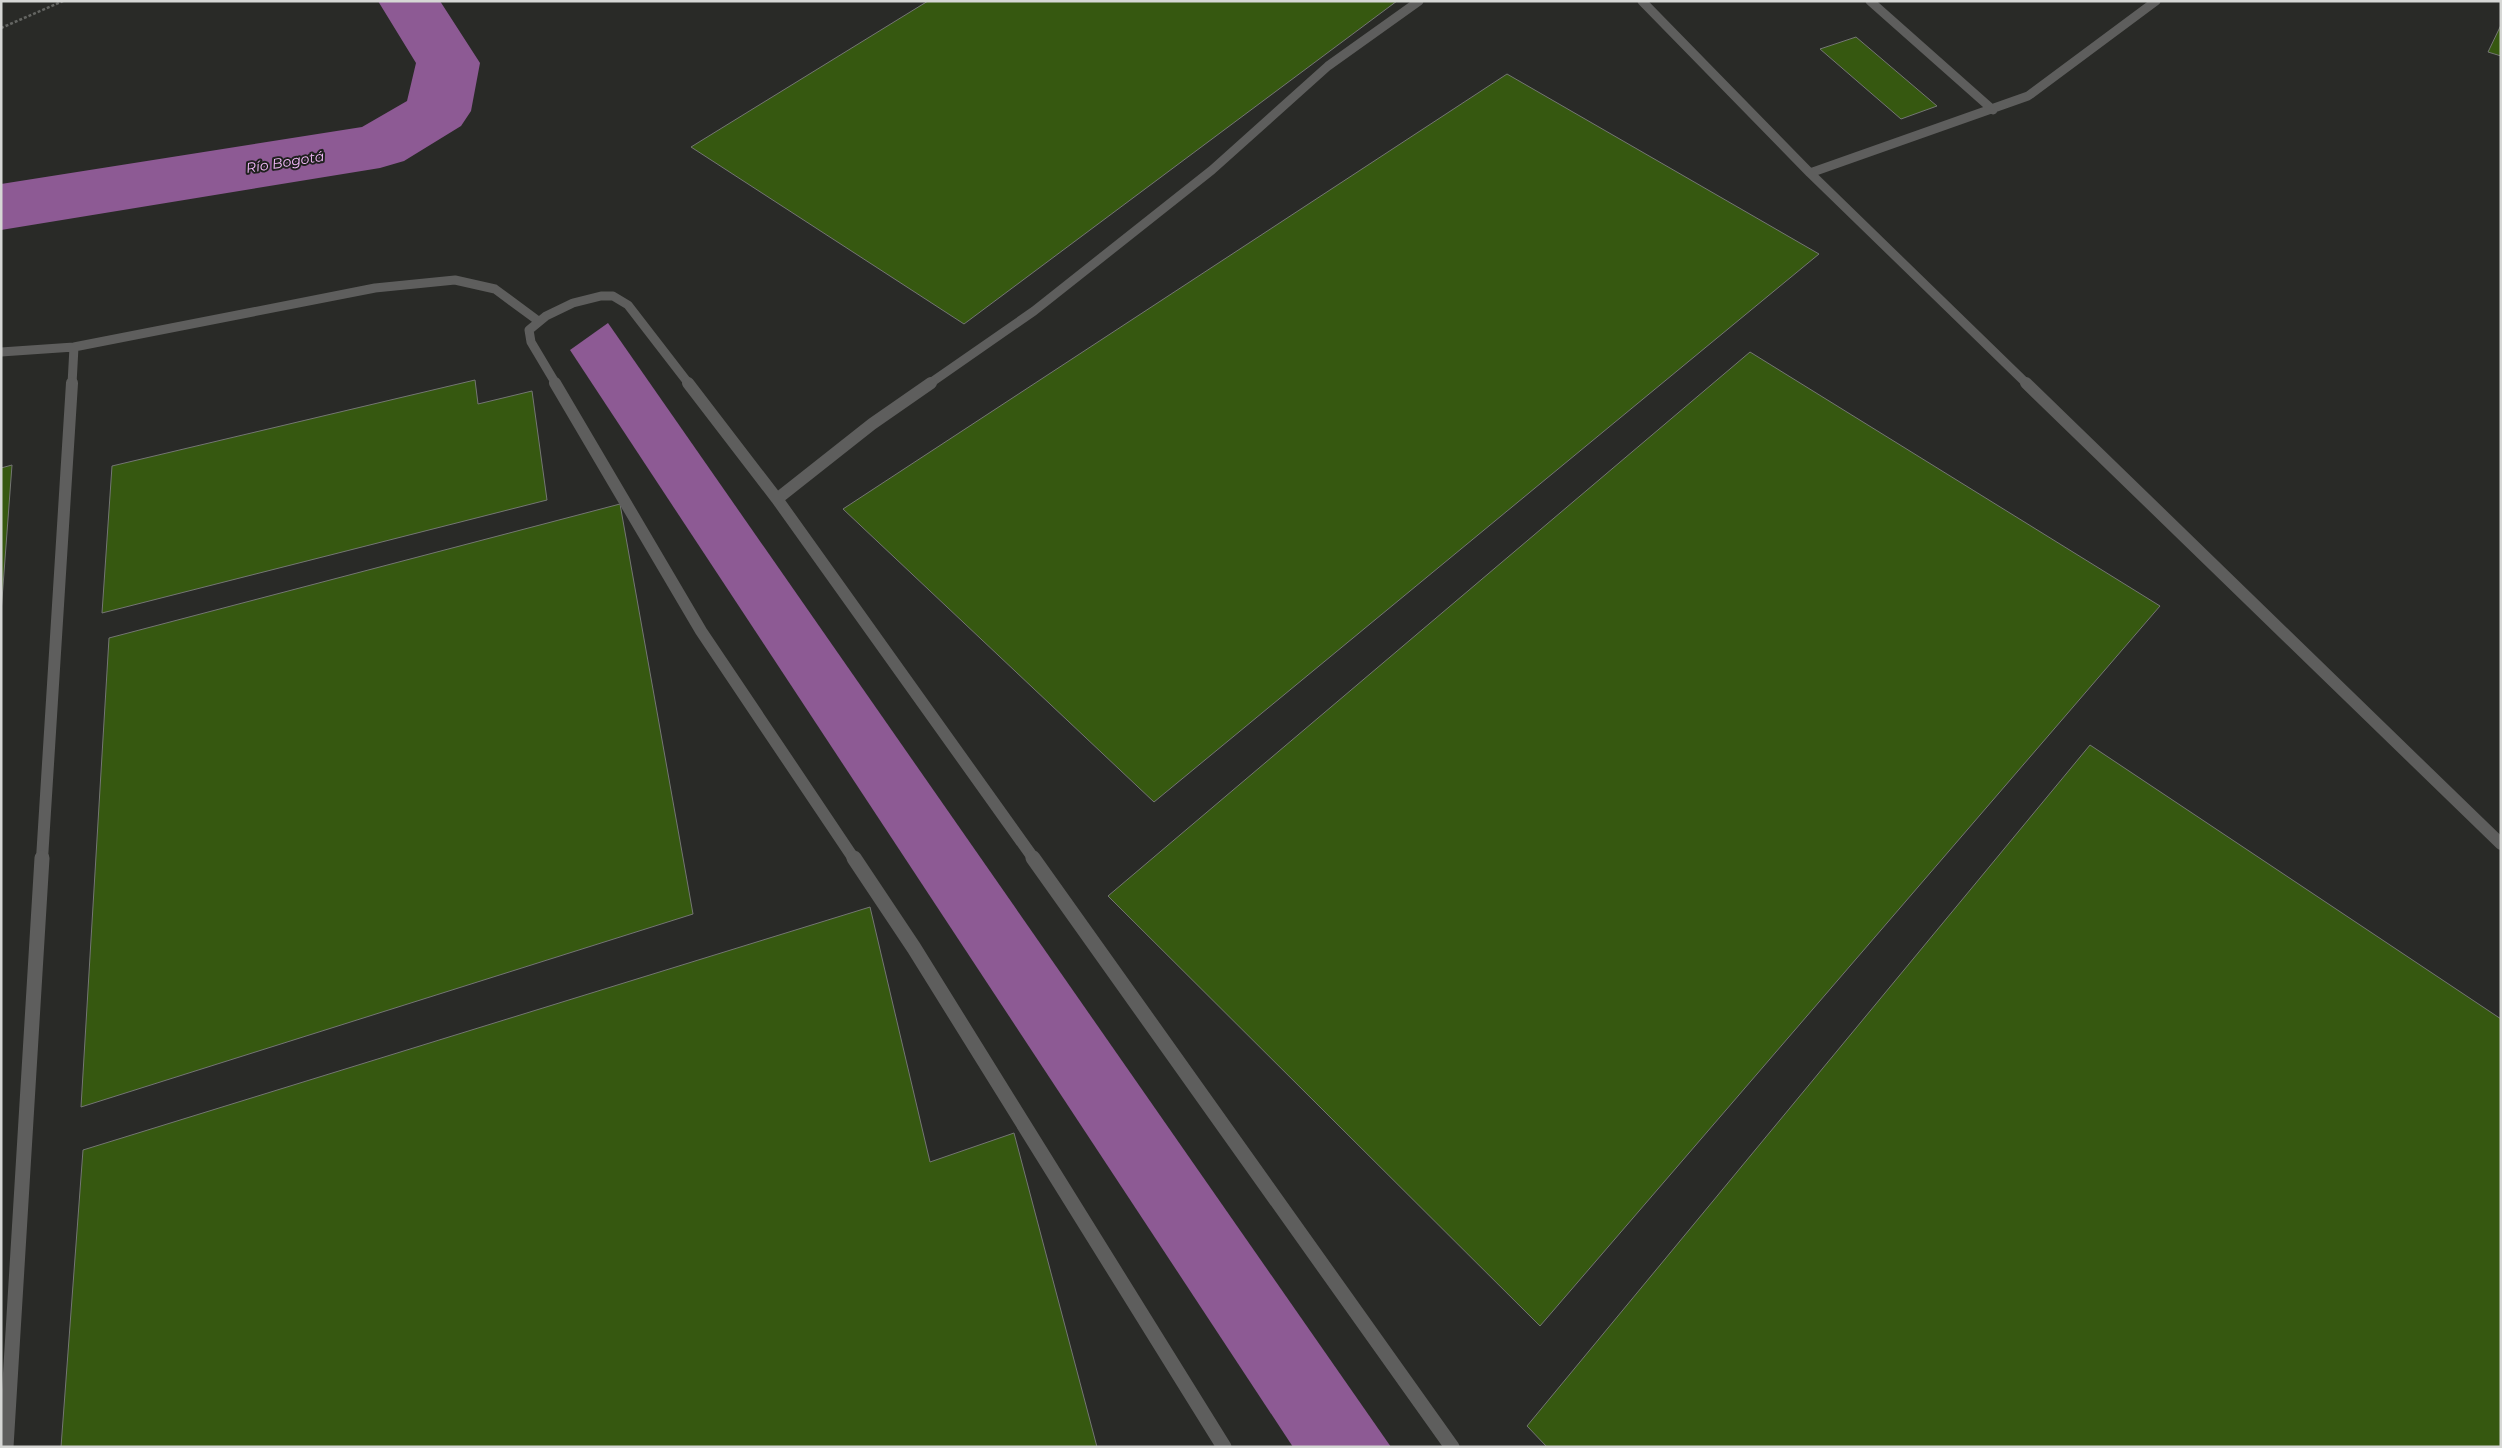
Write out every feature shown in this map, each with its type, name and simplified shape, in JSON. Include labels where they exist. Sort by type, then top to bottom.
[{"type":"lane","points":[[777,499],[872,424],[1034,311],[1212,170],[1328,66],[1419,1]]},
{"type":"lane","points":[[1642,1],[1810,173],[2501,844]]},
{"type":"lane","points":[[1870,1],[1993,110]]},
{"type":"lane","points":[[1810,173],[1993,110],[2028,96],[2047,84],[2156,1]]},
{"type":"lane","points":[[1,352],[74,347],[375,288],[455,280],[496,289],[537,320]]},
{"type":"lane","points":[[1224,1447],[914,948],[701,631],[530,342],[529,330],[537,320],[581,300],[604,294],[622,299],[777,499],[1452,1447]]},
{"type":"lane","points":[[6,1447],[74,347]]},
{"type":"path","points":[[1,28],[63,1]]},
{"type":"shaded area","points":[[608,323],[1391,1447],[1293,1447],[570,350]]},
{"type":"building","points":[[928,1],[1397,1],[964,324],[691,147]]},
{"type":"building","points":[[2501,25],[2501,56],[2488,52]]},
{"type":"building","points":[[1856,37],[1937,106],[1901,119],[1820,49]]},
{"type":"building","points":[[1507,74],[1819,254],[1154,802],[843,509]]},
{"type":"building","points":[[1750,352],[2160,606],[1540,1326],[1108,896]]},
{"type":"building","points":[[475,380],[478,404],[532,391],[547,500],[102,613],[112,466]]},
{"type":"building","points":[[12,465],[1,613],[1,468]]},
{"type":"building","points":[[620,504],[693,914],[81,1107],[109,638]]},
{"type":"building","points":[[2090,745],[2501,1019],[2501,1447],[1547,1447],[1527,1426]]},
{"type":"building","points":[[870,907],[930,1162],[1014,1133],[1097,1447],[61,1447],[83,1150]]},
{"type":"waterway","name":"Río Bogotá","points":[[1,207],[380,146],[438,111],[448,63],[409,1]]}]
